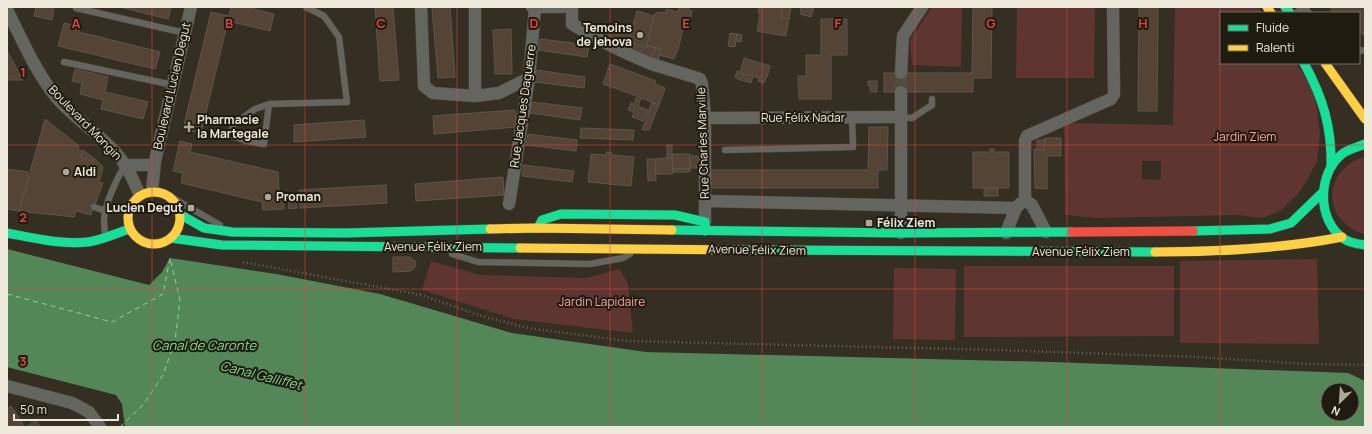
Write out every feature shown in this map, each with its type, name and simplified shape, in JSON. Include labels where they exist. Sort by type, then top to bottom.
[{"type":"main road","points":[[1305,64],[1317,87],[1325,107],[1331,136],[1331,168]]},
{"type":"main road","points":[[1326,64],[1365,119]]},
{"type":"main road","points":[[1365,144],[1343,154],[1331,168],[1325,181],[1323,192],[1324,208],[1332,224],[1342,237],[1354,243],[1365,245]]},
{"type":"main road","points":[[152,191],[168,195],[178,207],[180,215],[180,224],[177,232],[164,242],[156,244],[148,243],[134,235],[128,222],[130,206],[134,200],[140,195],[152,191]]},
{"type":"main road","name":"Avenue Félix Ziem","points":[[180,215],[204,228],[232,232],[346,233],[538,228],[705,226],[902,233],[1145,232],[1270,229],[1291,222],[1323,192]]},
{"type":"main road","name":"Avenue Félix Ziem","points":[[538,228],[542,220],[562,214],[675,215],[705,226]]},
{"type":"main road","points":[[7,233],[75,243],[89,242],[105,238],[130,229]]},
{"type":"main road","name":"Avenue Félix Ziem","points":[[171,238],[222,245],[923,252],[1164,252],[1262,249],[1307,244],[1342,237]]},
{"type":"street","name":"Boulevard Lucien Degut","points":[[152,191],[154,165],[191,7]]},
{"type":"street","points":[[421,7],[424,86],[433,93],[475,96],[499,93],[529,78]]},
{"type":"street","points":[[475,7],[475,96]]},
{"type":"street","points":[[534,7],[563,7]]},
{"type":"street","name":"Rue Jacques Daguerre","points":[[509,204],[529,78],[534,7]]},
{"type":"street","name":"Rue Charles Marville","points":[[572,7],[572,24],[578,28],[612,47],[650,63],[700,79],[702,84],[705,118],[705,226]]},
{"type":"street","points":[[901,73],[903,36],[922,7]]},
{"type":"street","points":[[1006,232],[1016,208],[1025,200],[1025,141],[1027,136],[1111,99],[1114,94],[1113,7]]},
{"type":"street","name":"Boulevard Mongin","points":[[7,10],[39,74],[56,97],[115,152],[125,165],[140,195]]},
{"type":"street","points":[[901,92],[902,233]]},
{"type":"street","name":"Rue Félix Nadar","points":[[705,118],[901,118]]},
{"type":"street","name":"Boulevard Lucien Degut","points":[[125,165],[154,165]]},
{"type":"street","name":"Avenue Félix Ziem","points":[[1025,200],[1032,205],[1046,232]]},
{"type":"street","points":[[705,201],[1016,208]]},
{"type":"street","points":[[7,386],[72,403],[89,412],[100,427]]},
{"type":"lane","points":[[269,104],[264,144],[246,141],[231,135],[233,125],[255,109],[269,104],[347,102],[339,37],[324,16],[306,7]]},
{"type":"lane","points":[[1297,12],[1304,7],[1308,12]]},
{"type":"lane","points":[[76,8],[185,33]]},
{"type":"lane","points":[[64,62],[173,85]]},
{"type":"lane","points":[[901,118],[912,118],[932,105],[932,99]]},
{"type":"lane","points":[[725,150],[853,147],[852,117]]},
{"type":"lane","points":[[105,238],[104,219],[106,211],[116,180],[125,165]]},
{"type":"lane","name":"Avenue Félix Ziem","points":[[168,195],[232,232]]},
{"type":"lane","points":[[94,207],[106,211]]},
{"type":"lane","points":[[434,247],[478,262],[590,264],[623,258],[638,249]]},
{"type":"path","points":[[240,261],[421,295],[485,317],[528,328],[627,341],[998,350],[1196,357],[1308,364],[1365,365]]},
{"type":"green space","points":[[932,7],[962,7],[961,67],[912,65],[910,40]]},
{"type":"green space","points":[[1017,7],[1095,7],[1094,78],[1016,78]]},
{"type":"green space","name":"Jardin Ziem","points":[[1175,7],[1258,7],[1261,12],[1220,12],[1220,64],[1297,64],[1311,84],[1317,109],[1320,135],[1317,161],[1297,195],[1280,211],[1262,218],[1239,215],[1098,218],[1065,215],[1064,123],[1173,125]],"holes":[[[1142,161],[1161,161],[1161,180],[1142,179]]]},
{"type":"green space","points":[[1365,157],[1365,234],[1350,228],[1338,215],[1332,195],[1334,185],[1345,167],[1354,161]]},
{"type":"green space","points":[[1317,259],[1319,344],[1180,343],[1180,261]]},
{"type":"green space","name":"Jardin Lapidaire","points":[[431,261],[480,275],[586,278],[620,269],[628,284],[633,333],[514,319],[422,290]]},
{"type":"green space","points":[[964,266],[1174,266],[1174,336],[964,337]]},
{"type":"green space","points":[[894,268],[956,269],[955,340],[893,339]]},
{"type":"water","name":"Canal de Caronte","points":[[7,249],[149,285],[162,272],[170,258],[276,274],[380,294],[512,333],[646,352],[1052,362],[1348,373],[1365,381],[1365,427],[125,427],[122,404],[116,395],[7,367]]},
{"type":"building","points":[[36,7],[54,7],[52,20],[34,16]]},
{"type":"building","points":[[120,7],[171,7],[168,19]]},
{"type":"building","points":[[231,7],[246,7],[274,14],[270,31],[228,21],[201,133],[183,129],[211,12],[229,16]]},
{"type":"building","points":[[375,7],[393,7],[399,80],[380,81]]},
{"type":"building","points":[[432,7],[450,7],[455,77],[438,78]]},
{"type":"building","points":[[679,7],[689,7],[688,10],[692,11],[690,21],[685,22],[674,59],[659,55],[661,49],[646,45],[655,13],[666,12],[666,9],[678,12]]},
{"type":"building","points":[[759,7],[782,7],[781,18],[789,19],[786,36],[757,31],[760,13],[758,13]]},
{"type":"building","points":[[782,7],[791,8],[789,19],[781,18]]},
{"type":"building","points":[[801,7],[814,7],[811,17],[800,14]]},
{"type":"building","points":[[973,7],[992,7],[991,78],[973,78],[973,92],[907,92],[906,73],[972,73]]},
{"type":"building","points":[[1139,7],[1158,7],[1157,111],[1138,111]]},
{"type":"building","points":[[1330,7],[1365,7],[1365,35],[1364,36],[1361,32],[1360,33],[1360,12],[1333,12]]},
{"type":"building","name":"Temoins de jehova","points":[[637,11],[654,16],[646,48],[628,42]]},
{"type":"building","points":[[821,19],[847,19],[847,55],[831,55],[831,99],[799,99],[798,76],[806,76],[806,55],[821,55]]},
{"type":"building","points":[[64,23],[81,27],[79,32],[160,52],[155,69],[58,46]]},
{"type":"building","points":[[628,27],[632,28],[628,42],[646,48],[646,45],[655,48],[651,59],[604,38],[608,30],[619,35],[621,31],[626,32]]},
{"type":"building","points":[[511,29],[512,74],[495,74],[493,30]]},
{"type":"building","points":[[730,33],[737,34],[735,47],[728,46]]},
{"type":"building","points":[[737,34],[742,35],[741,42],[736,41]]},
{"type":"building","points":[[540,39],[589,45],[587,57],[538,50]]},
{"type":"building","points":[[655,48],[661,49],[658,61],[651,59]]},
{"type":"building","points":[[7,51],[23,80],[7,80]]},
{"type":"building","points":[[744,58],[770,66],[764,83],[758,81],[759,78],[740,73]]},
{"type":"building","points":[[610,64],[656,81],[655,84],[665,88],[659,105],[641,98],[638,106],[648,110],[643,121],[632,117],[634,112],[628,110],[631,103],[634,104],[637,96],[603,84]]},
{"type":"building","points":[[75,69],[108,77],[105,92],[148,102],[143,119],[101,109],[103,100],[80,94],[82,83],[72,81]]},
{"type":"building","points":[[536,70],[585,77],[584,88],[534,82]]},
{"type":"building","points":[[737,71],[753,76],[751,83],[735,78]]},
{"type":"building","points":[[884,73],[896,73],[896,92],[884,92]]},
{"type":"building","points":[[896,73],[906,73],[907,92],[896,92]]},
{"type":"building","points":[[868,81],[877,81],[877,92],[870,92]]},
{"type":"building","points":[[532,102],[582,108],[580,120],[530,113]]},
{"type":"building","points":[[652,102],[659,105],[649,130],[642,130]]},
{"type":"building","points":[[515,110],[516,127],[434,134],[433,116]]},
{"type":"building","name":"Aldi","points":[[45,119],[79,146],[78,150],[84,151],[80,157],[93,161],[94,158],[103,167],[99,182],[103,183],[91,215],[76,211],[74,217],[19,211]]},
{"type":"building","points":[[364,120],[366,137],[294,142],[294,125]]},
{"type":"building","points":[[869,127],[888,127],[887,170],[878,170],[878,188],[711,188],[711,170],[868,170]]},
{"type":"building","points":[[581,128],[634,130],[633,140],[580,138]]},
{"type":"building","points":[[528,134],[577,140],[576,151],[526,145]]},
{"type":"building","points":[[1044,138],[1061,138],[1061,156],[1047,156],[1047,189],[1035,188],[1034,149],[1044,150]]},
{"type":"building","points":[[1037,140],[1044,140],[1044,150],[1037,149]]},
{"type":"building","points":[[180,141],[192,144],[190,152],[278,172],[279,191],[281,194],[284,194],[284,209],[263,210],[262,202],[181,183],[183,173],[173,171]]},
{"type":"building","points":[[667,145],[672,145],[672,158],[667,158]]},
{"type":"building","points":[[990,149],[994,149],[994,152],[1009,152],[1009,188],[973,188],[973,152],[990,152]]},
{"type":"building","points":[[84,151],[94,158],[93,161],[80,157]]},
{"type":"building","points":[[606,152],[612,153],[612,155],[634,157],[631,186],[588,182],[591,154],[606,155]]},
{"type":"building","points":[[672,154],[690,154],[690,169],[673,169]]},
{"type":"building","points":[[690,156],[698,156],[698,168],[690,168]]},
{"type":"building","points":[[672,158],[673,174],[655,174],[655,159]]},
{"type":"building","points":[[647,159],[655,159],[656,180],[648,181]]},
{"type":"building","points":[[523,165],[574,171],[572,182],[522,176]]},
{"type":"building","points":[[7,169],[28,172],[27,176],[29,176],[19,211],[7,209]]},
{"type":"building","points":[[673,169],[690,169],[690,172],[673,172]]},
{"type":"building","points":[[503,177],[504,195],[416,201],[415,184]]},
{"type":"building","points":[[386,185],[387,203],[300,208],[299,190]]},
{"type":"building","points":[[998,188],[998,196],[984,196],[984,189]]},
{"type":"building","points":[[296,197],[297,208],[289,209],[288,198]]},
{"type":"building","points":[[393,257],[410,257],[416,262],[416,266],[411,271],[393,272]]},
{"type":"building","points":[[11,406],[25,427],[7,427],[7,409]]},
{"type":"building","points":[[36,420],[40,427],[26,427]]},
{"type":"ferry route","points":[[7,294],[112,322],[163,294],[170,258],[180,300],[175,341],[163,375],[143,405],[120,427]]},
{"type":"tunnel","points":[[901,73],[901,92]]},
{"type":"traffic: fast","points":[[1285,7],[1289,12]]},
{"type":"traffic: fast","points":[[1305,64],[1311,76],[1325,113],[1330,139],[1331,167]]},
{"type":"traffic: fast","points":[[1365,144],[1344,152],[1334,163],[1328,173],[1324,197],[1325,209],[1329,221],[1335,231],[1346,240],[1365,245]]},
{"type":"traffic: fast","points":[[1193,231],[1270,229],[1291,223],[1323,192]]},
{"type":"traffic: fast","points":[[538,228],[542,220],[561,214],[675,215],[705,222],[705,231]]},
{"type":"traffic: fast","points":[[181,215],[204,228],[232,232],[346,233],[490,229]]},
{"type":"traffic: fast","points":[[7,233],[68,243],[78,243],[99,240],[130,229]]},
{"type":"traffic: fast","points":[[672,230],[901,233],[1072,232]]},
{"type":"traffic: fast","points":[[171,238],[222,245],[520,248]]},
{"type":"traffic: fast","points":[[743,250],[1155,252]]},
{"type":"traffic: slow","points":[[1267,7],[1270,12]]},
{"type":"traffic: slow","points":[[1326,64],[1365,119]]},
{"type":"traffic: slow","points":[[149,192],[159,192],[173,199],[180,213],[180,218],[180,223],[173,237],[159,244],[149,244],[139,240],[132,233],[128,223],[128,213],[132,203],[139,196],[149,192]]},
{"type":"traffic: slow","points":[[490,229],[538,228],[672,230]]},
{"type":"traffic: slow","points":[[1155,252],[1249,249],[1342,237]]},
{"type":"traffic: slow","points":[[520,248],[743,250]]},
{"type":"traffic: jam","points":[[1072,232],[1193,231]]},
{"type":"place","name":"Temoins de jehova","points":[[640,35]]},
{"type":"place","name":"Pharmacie la Martegale","points":[[189,127]]},
{"type":"place","name":"Aldi","points":[[66,172]]},
{"type":"place","name":"Proman","points":[[268,197]]},
{"type":"place","name":"Lucien Degut","points":[[191,208]]},
{"type":"place","name":"Félix Ziem","points":[[869,223]]},
{"type":"water label","name":"Canal Galliffet","points":[[261,375]]}]
